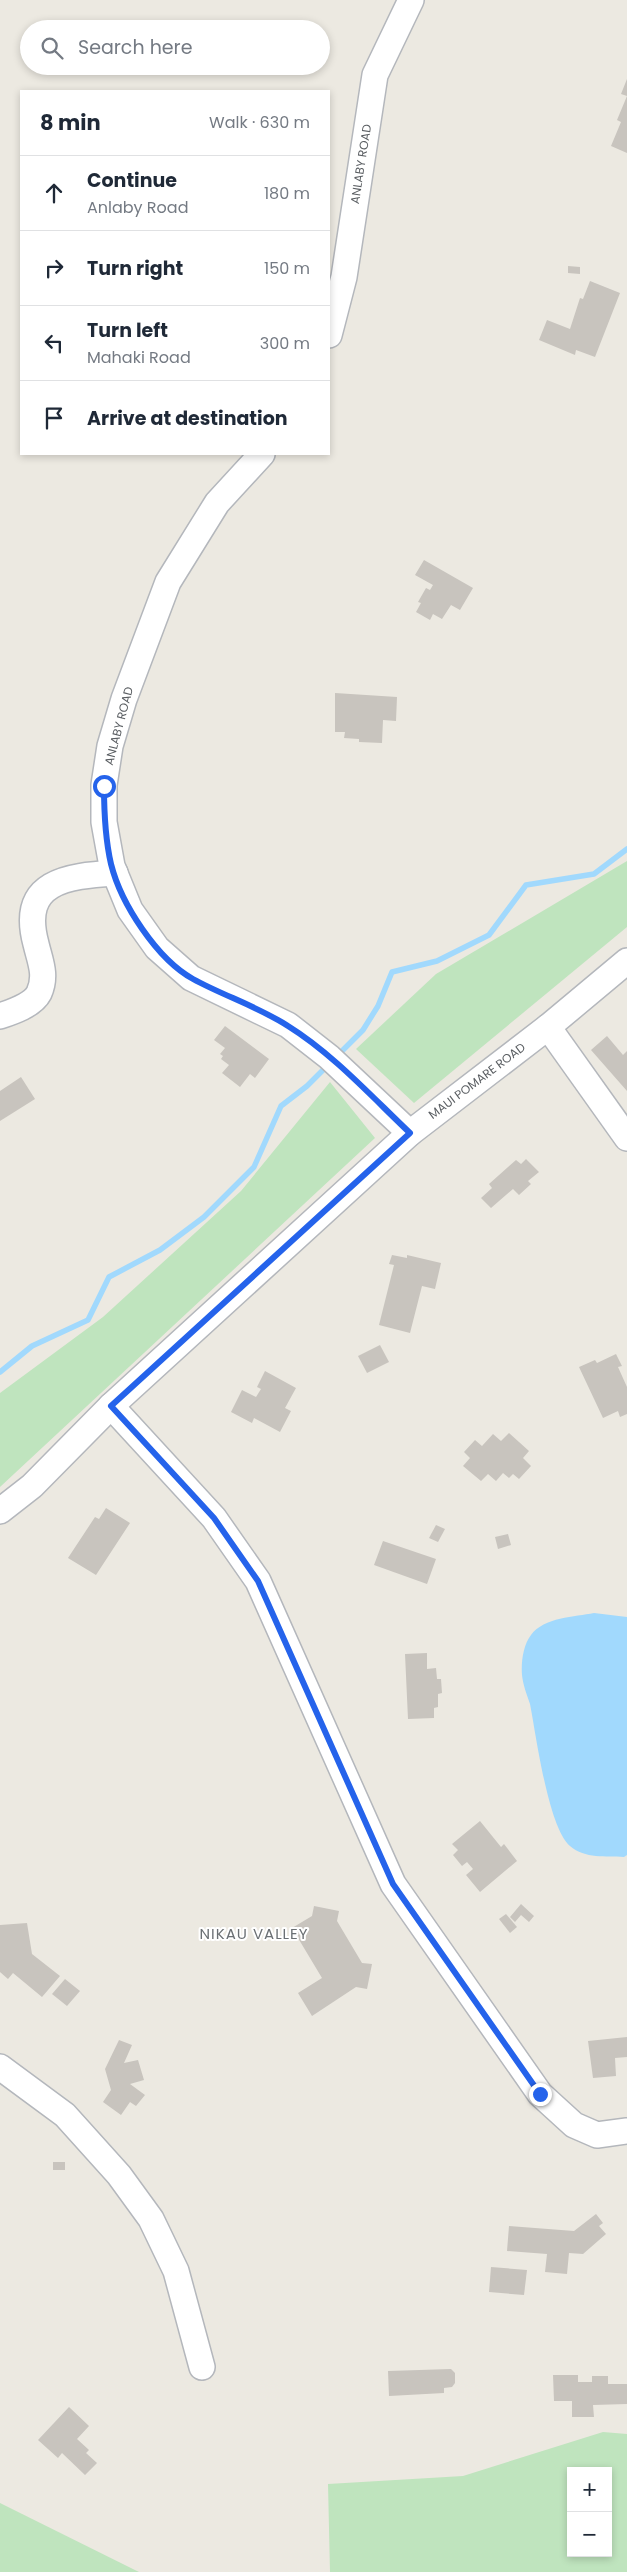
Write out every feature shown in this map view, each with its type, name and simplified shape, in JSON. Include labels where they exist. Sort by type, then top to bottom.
[{"type":"street","name":"ANLABY ROAD","points":[[330,331],[344,277],[375,75],[411,0]]},
{"type":"street","name":"ANLABY ROAD","points":[[261,455],[217,504],[168,582],[124,699],[110,746],[104,786],[104,822],[115,873],[130,910],[157,948],[191,978],[288,1025],[329,1057],[410,1133]]},
{"type":"street","points":[[0,1016],[19,1009],[39,994],[44,970],[32,921],[39,899],[49,886],[74,876],[115,873]]},
{"type":"street","name":"MAUI POMARE ROAD","points":[[0,1511],[32,1486],[111,1406],[410,1133],[548,1027],[627,961]]},
{"type":"street","points":[[548,1027],[627,1138]]},
{"type":"street","points":[[111,1406],[214,1518],[258,1581],[393,1884],[540,2094],[574,2125],[597,2134],[627,2132]]},
{"type":"street","points":[[0,2067],[65,2115],[119,2175],[151,2219],[176,2271],[202,2367]]},
{"type":"green space","points":[[627,861],[627,927],[414,1103],[356,1049],[436,974]]},
{"type":"green space","points":[[330,1082],[375,1138],[0,1487],[0,1393],[103,1317],[241,1191]]},
{"type":"green space","points":[[603,2432],[627,2434],[627,2572],[330,2572],[328,2484],[463,2476]]},
{"type":"green space","points":[[0,2503],[139,2572],[0,2572]]},
{"type":"water","points":[[594,1613],[627,1617],[627,1855],[624,1857],[596,1856],[582,1853],[570,1846],[562,1836],[549,1801],[530,1704],[522,1675],[524,1649],[528,1639],[537,1629],[552,1621]]},
{"type":"building","points":[[627,79],[627,96],[621,94]]},
{"type":"building","points":[[627,96],[627,153],[611,146],[621,122],[617,120]]},
{"type":"building","points":[[568,266],[580,267],[580,274],[568,273]]},
{"type":"building","points":[[590,281],[620,293],[595,357],[576,350],[575,355],[539,340],[547,320],[570,329],[580,298],[583,299]]},
{"type":"building","points":[[424,560],[473,588],[460,610],[451,605],[442,619],[433,614],[430,620],[416,612],[421,603],[418,602],[426,588],[430,590],[433,585],[415,575]]},
{"type":"building","points":[[335,693],[397,697],[396,721],[383,720],[382,743],[359,742],[359,739],[344,738],[345,732],[335,732]]},
{"type":"building","points":[[225,1026],[269,1059],[255,1078],[250,1074],[240,1087],[222,1073],[229,1065],[221,1059],[223,1056],[220,1054],[225,1048],[214,1040]]},
{"type":"building","points":[[607,1036],[623,1055],[627,1051],[627,1091],[591,1050]]},
{"type":"building","points":[[21,1077],[35,1099],[0,1121],[0,1091]]},
{"type":"building","points":[[526,1159],[539,1172],[528,1181],[531,1184],[519,1195],[513,1189],[491,1208],[481,1198],[492,1188],[489,1184],[516,1160],[521,1164]]},
{"type":"building","points":[[392,1255],[407,1258],[407,1255],[441,1263],[435,1289],[422,1286],[410,1333],[379,1325],[394,1265],[389,1264]]},
{"type":"building","points":[[380,1345],[389,1362],[367,1373],[358,1356]]},
{"type":"building","points":[[616,1354],[622,1366],[618,1367],[627,1387],[627,1414],[620,1417],[618,1411],[603,1418],[579,1367],[595,1360],[597,1363]]},
{"type":"building","points":[[265,1371],[296,1388],[285,1408],[291,1411],[280,1432],[254,1418],[252,1423],[231,1412],[242,1390],[256,1397],[261,1389],[257,1387]]},
{"type":"building","points":[[509,1433],[529,1451],[523,1458],[531,1466],[519,1479],[513,1474],[509,1478],[503,1473],[496,1481],[488,1474],[481,1481],[463,1466],[470,1458],[464,1452],[475,1440],[482,1446],[493,1434],[501,1441]]},
{"type":"building","points":[[106,1508],[130,1523],[96,1575],[68,1558],[95,1517],[99,1519]]},
{"type":"building","points":[[436,1525],[445,1529],[438,1542],[429,1538]]},
{"type":"building","points":[[508,1534],[511,1545],[498,1549],[495,1537]]},
{"type":"building","points":[[383,1541],[436,1559],[427,1584],[374,1565]]},
{"type":"building","points":[[427,1653],[427,1669],[436,1668],[437,1679],[441,1679],[442,1693],[438,1694],[438,1707],[434,1708],[434,1718],[408,1719],[405,1654]]},
{"type":"building","points":[[480,1821],[501,1847],[504,1844],[517,1861],[480,1892],[466,1875],[473,1869],[467,1862],[462,1866],[453,1855],[458,1850],[452,1844]]},
{"type":"building","points":[[521,1904],[534,1916],[529,1922],[521,1915],[515,1922],[510,1917]]},
{"type":"building","points":[[314,1906],[339,1911],[337,1921],[362,1963],[372,1964],[367,1989],[356,1987],[312,2016],[298,1993],[322,1978],[292,1928],[312,1916]]},
{"type":"building","points":[[506,1914],[517,1927],[510,1933],[499,1919]]},
{"type":"building","points":[[27,1923],[32,1954],[60,1976],[42,1997],[13,1973],[8,1979],[0,1972],[0,1925]]},
{"type":"building","points":[[65,1979],[80,1991],[67,2006],[52,1994]]},
{"type":"building","points":[[627,2037],[627,2057],[615,2058],[616,2076],[593,2078],[588,2041]]},
{"type":"building","points":[[119,2040],[132,2045],[124,2063],[138,2060],[144,2080],[130,2084],[145,2095],[136,2106],[130,2102],[121,2115],[103,2102],[111,2090],[105,2069]]},
{"type":"building","points":[[53,2162],[65,2162],[65,2170],[53,2170]]},
{"type":"building","points":[[596,2214],[603,2223],[599,2226],[606,2234],[583,2254],[569,2253],[567,2274],[545,2272],[547,2254],[507,2251],[509,2226],[574,2231]]},
{"type":"building","points":[[491,2267],[527,2270],[524,2295],[489,2292]]},
{"type":"building","points":[[451,2369],[455,2373],[455,2383],[452,2387],[444,2388],[444,2393],[389,2396],[388,2371]]},
{"type":"building","points":[[553,2375],[578,2375],[578,2382],[592,2382],[592,2376],[608,2376],[608,2384],[627,2384],[627,2404],[593,2405],[594,2417],[572,2417],[572,2401],[554,2401]]},
{"type":"building","points":[[69,2407],[89,2426],[77,2439],[89,2450],[86,2453],[97,2463],[85,2475],[62,2453],[58,2458],[38,2440]]},
{"type":"waterway","points":[[336,1057],[363,1030],[378,1006],[392,972],[437,961],[489,935],[526,885],[594,874],[627,849]]},
{"type":"waterway","points":[[0,1372],[32,1346],[88,1320],[109,1277],[160,1250],[204,1217],[254,1167],[281,1106],[307,1086],[328,1065]]},
{"type":"district","name":"NIKAU VALLEY","points":[[254,1934]]},
{"type":"route","points":[[104,786],[104,822],[112,866],[130,910],[157,948],[191,978],[288,1025],[329,1057],[410,1133],[111,1406],[214,1518],[258,1581],[393,1884],[540,2094]]}]
